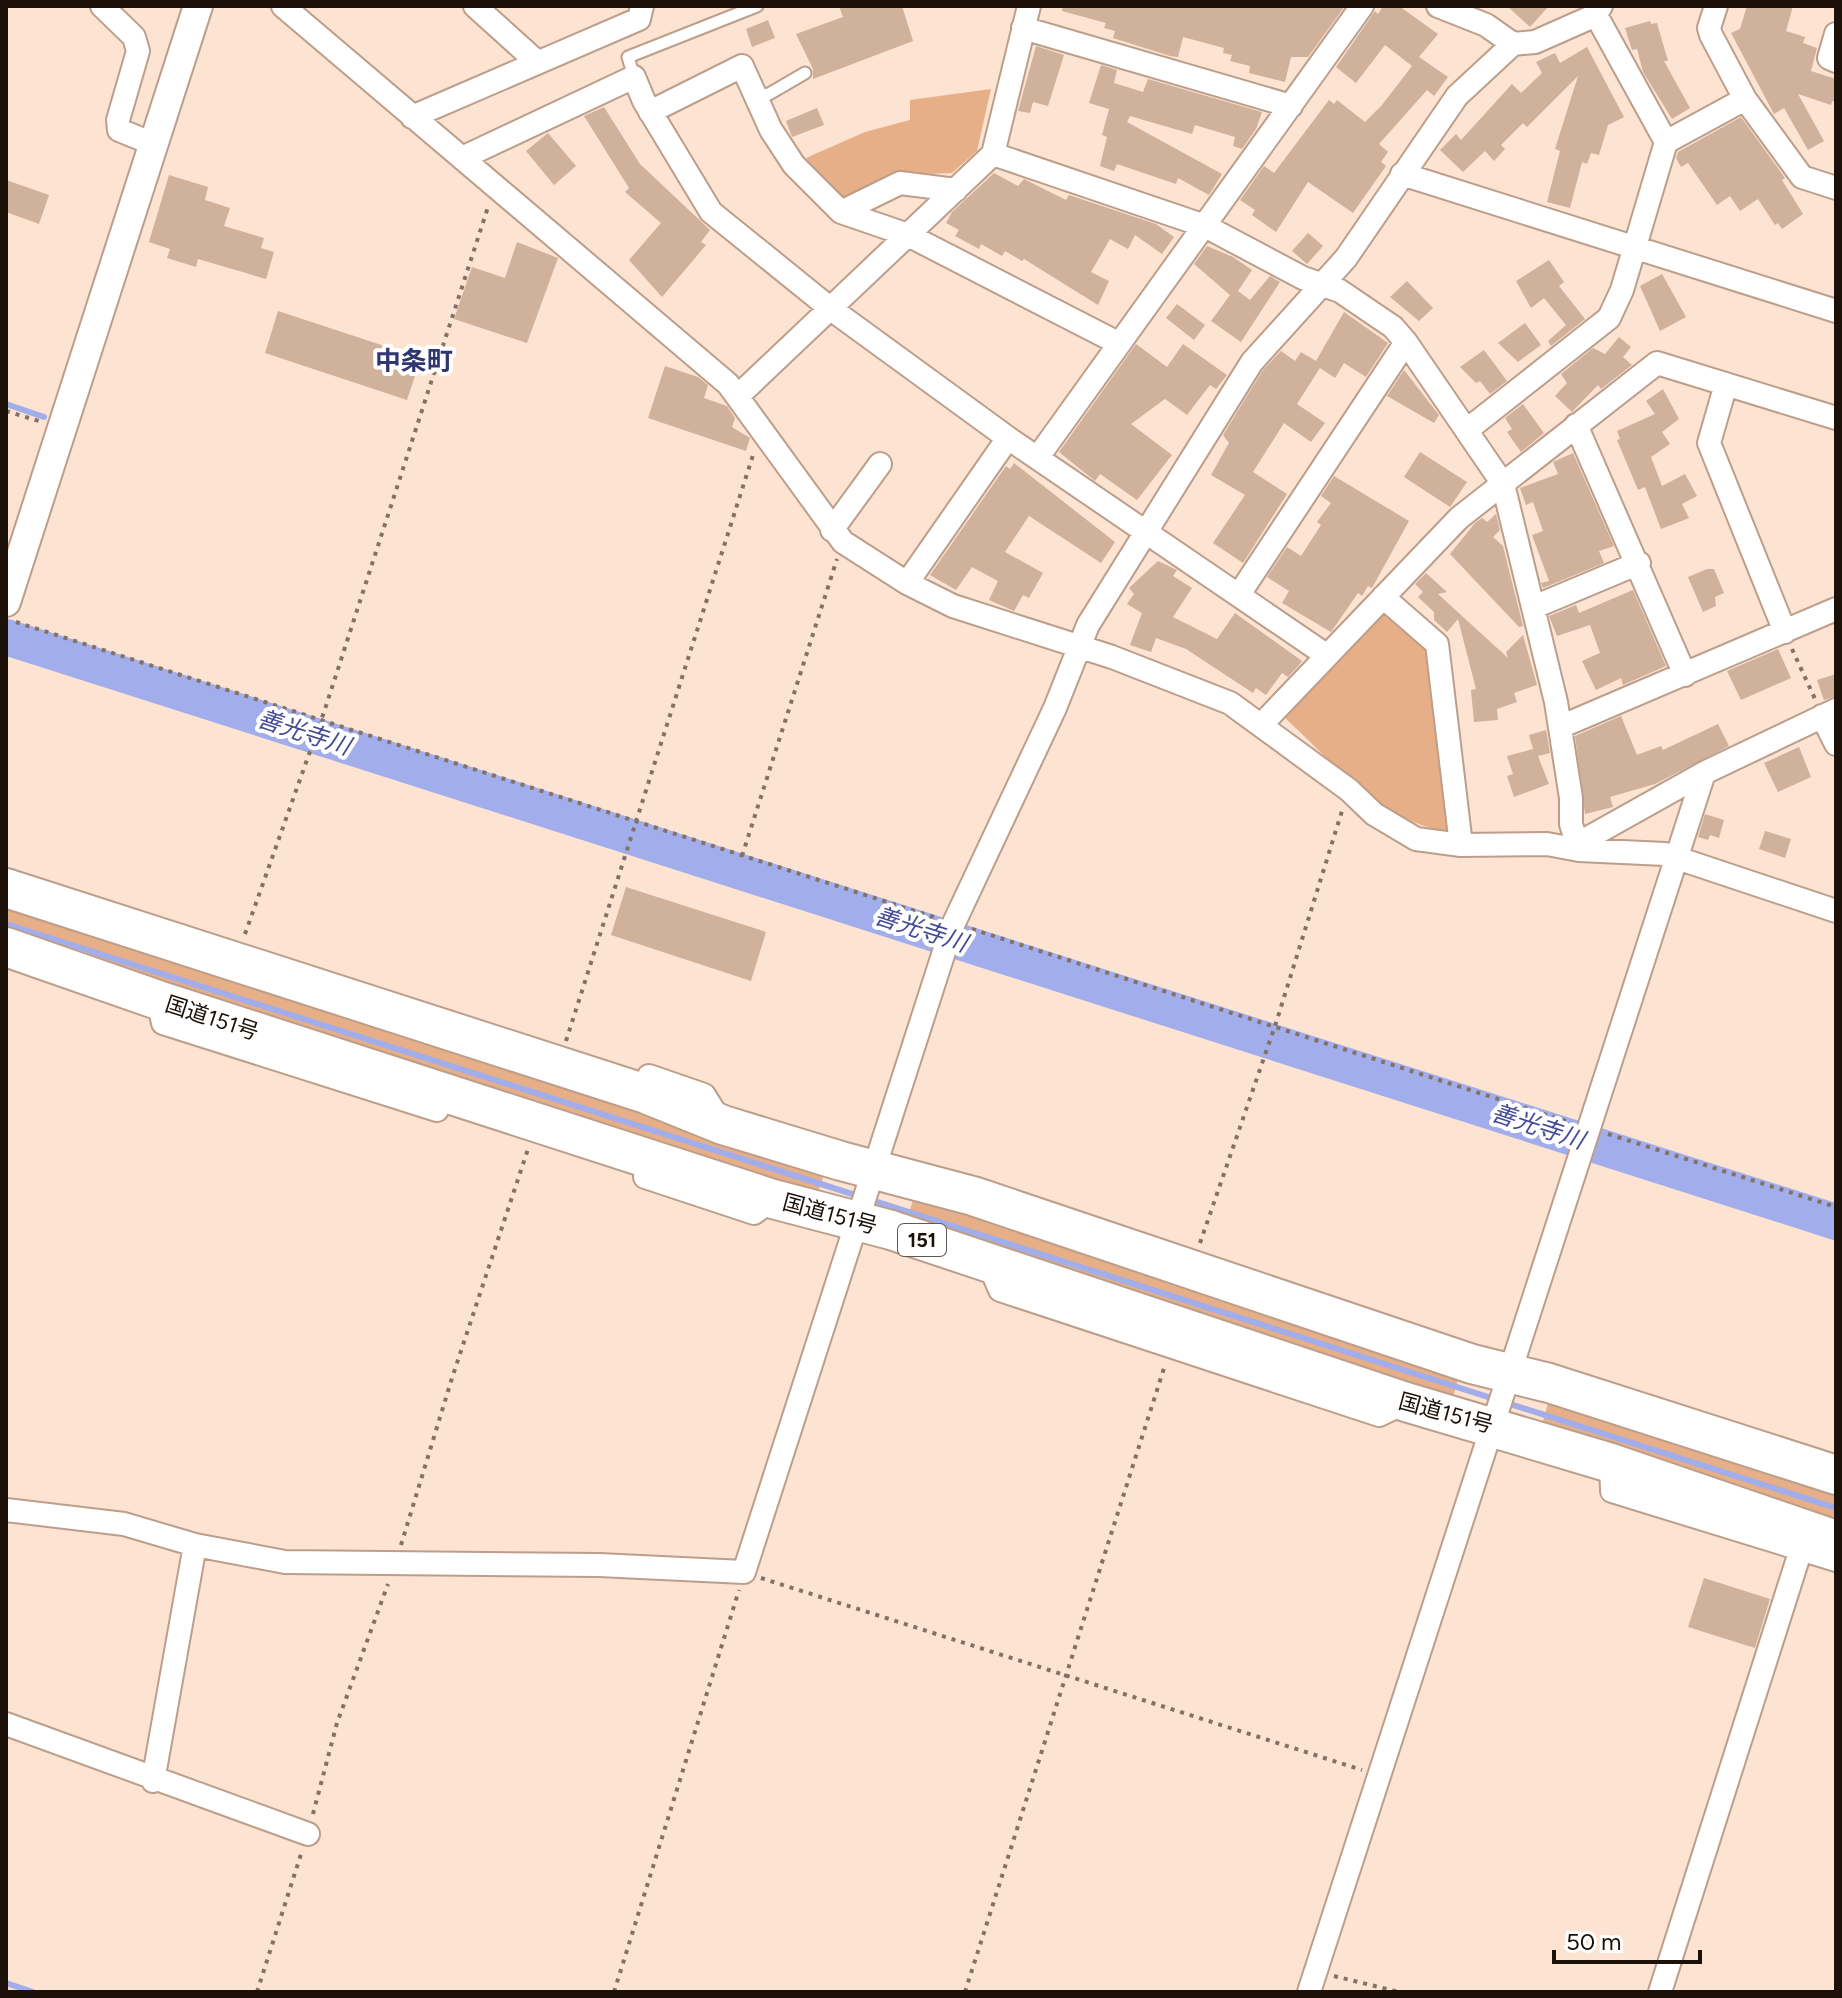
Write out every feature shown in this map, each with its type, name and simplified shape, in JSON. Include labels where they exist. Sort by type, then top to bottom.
[{"type":"highway","points":[[6,888],[646,1094],[723,1125],[973,1196],[1395,1339],[1836,1475]]},
{"type":"highway","name":"国道151号","points":[[6,947],[158,1000],[773,1199],[891,1230],[1051,1286],[1406,1402],[1611,1463],[1818,1545]]},
{"type":"street","points":[[102,6],[134,37],[138,51],[118,120],[119,130],[151,143]]},
{"type":"street","points":[[6,602],[151,143],[198,6]]},
{"type":"street","points":[[283,6],[739,395],[838,536],[907,583],[953,606],[1186,685],[1230,703],[1349,790],[1396,830],[1416,839],[1461,845],[1547,844],[1579,850],[1678,857],[1836,911]]},
{"type":"street","points":[[412,117],[639,19],[642,6]]},
{"type":"street","points":[[1038,457],[1362,6]]},
{"type":"street","points":[[1716,6],[1709,28],[1711,35],[1745,99],[1802,177],[1836,188]]},
{"type":"street","points":[[1446,7],[1486,25],[1513,44]]},
{"type":"street","points":[[484,9],[537,62]]},
{"type":"street","points":[[6,1510],[124,1524],[195,1545],[285,1562],[599,1565],[744,1572],[951,931],[1055,708],[1088,625],[1252,362],[1346,258],[1457,96],[1513,44],[1535,42],[1598,10],[1666,142]]},
{"type":"street","points":[[739,395],[993,154],[1026,17],[1291,106]]},
{"type":"street","points":[[1836,34],[1829,58],[1836,61]]},
{"type":"street","points":[[650,112],[742,66],[794,165],[841,212],[908,235],[1118,343]]},
{"type":"street","points":[[462,158],[634,77],[650,112],[711,212],[831,309],[1008,438],[1240,593],[1326,655]]},
{"type":"street","points":[[1467,430],[1609,318],[1622,290],[1666,142],[1745,99]]},
{"type":"street","points":[[993,154],[1205,226],[1340,291],[1393,327],[1406,342],[1503,484],[1560,727],[1571,798],[1571,824],[1579,850]]},
{"type":"street","points":[[1402,174],[1836,311]]},
{"type":"street","points":[[841,212],[900,183],[956,190]]},
{"type":"street","points":[[1240,593],[1406,342]]},
{"type":"street","points":[[1262,724],[1459,518],[1657,363],[1836,418]]},
{"type":"street","points":[[1726,384],[1709,443],[1785,632]]},
{"type":"street","points":[[1576,425],[1639,563],[1685,675]]},
{"type":"street","points":[[907,583],[1008,438]]},
{"type":"street","points":[[838,536],[880,464]]},
{"type":"street","points":[[1534,607],[1639,563]]},
{"type":"street","points":[[1383,597],[1437,644],[1461,845]]},
{"type":"street","points":[[1560,727],[1836,609]]},
{"type":"street","points":[[1579,850],[1586,839],[1704,773],[1829,713],[1836,744]]},
{"type":"street","points":[[1313,1982],[1704,773]]},
{"type":"street","points":[[96,917],[116,908],[564,1047],[704,1095],[723,1125]]},
{"type":"street","points":[[158,1000],[163,1023],[754,1213],[773,1199]]},
{"type":"street","points":[[973,1196],[979,1184],[1389,1320],[1395,1339]]},
{"type":"street","points":[[988,1262],[1000,1290],[1379,1415],[1406,1402]]},
{"type":"street","points":[[1595,1399],[1609,1386],[1836,1456]]},
{"type":"street","points":[[153,1781],[195,1545]]},
{"type":"street","points":[[1660,1992],[1818,1545],[1836,1560]]},
{"type":"street","points":[[6,1724],[153,1781],[308,1834]]},
{"type":"lane","points":[[634,77],[628,57],[757,6]]},
{"type":"lane","points":[[756,96],[769,94],[805,73]]},
{"type":"path","points":[[240,948],[319,722],[495,186]]},
{"type":"path","points":[[6,411],[63,428]]},
{"type":"path","points":[[564,1047],[761,428]]},
{"type":"path","points":[[742,856],[838,536]]},
{"type":"path","points":[[6,619],[742,856],[951,931],[1272,1029],[1586,1137],[1836,1207]]},
{"type":"path","points":[[1785,632],[1829,713]]},
{"type":"path","points":[[1195,1256],[1349,790]]},
{"type":"path","points":[[257,1992],[268,1949],[308,1834],[337,1723],[396,1563],[452,1378],[531,1140]]},
{"type":"path","points":[[965,1992],[1068,1677],[1171,1346]]},
{"type":"path","points":[[614,1992],[724,1647],[744,1572],[1380,1776]]},
{"type":"path","points":[[1313,1982],[1399,1992]]},
{"type":"shaded area","points":[[991,89],[977,151],[952,173],[904,175],[838,201],[806,158],[865,132],[910,120],[910,100]]},
{"type":"shaded area","points":[[1388,610],[1426,644],[1453,824],[1445,831],[1421,825],[1379,803],[1286,719],[1286,713],[1380,611]]},
{"type":"shaded area","points":[[6,902],[604,1092],[824,1175],[815,1200],[181,996],[66,943],[6,925]]},
{"type":"shaded area","points":[[915,1194],[1459,1375],[1452,1401],[907,1219]]},
{"type":"shaded area","points":[[1550,1396],[1836,1488],[1836,1527],[1542,1425]]},
{"type":"building","points":[[839,6],[902,6],[913,41],[813,79],[813,69],[796,34],[843,17]]},
{"type":"building","points":[[1063,6],[1345,6],[1308,57],[1291,57],[1285,82],[1249,73],[1250,66],[1230,61],[1232,55],[1223,53],[1224,48],[1183,37],[1178,57],[1113,38],[1115,31],[1104,28],[1106,23],[1062,11]]},
{"type":"building","points":[[1383,6],[1399,6],[1438,34],[1419,57],[1448,77],[1434,96],[1427,90],[1379,144],[1388,152],[1381,162],[1386,166],[1353,213],[1308,182],[1276,232],[1252,215],[1255,210],[1240,200],[1264,166],[1274,173],[1329,100],[1334,104],[1337,100],[1365,122],[1412,66],[1385,45],[1356,83],[1336,67],[1375,11],[1378,14]]},
{"type":"building","points":[[1507,6],[1549,6],[1530,27]]},
{"type":"building","points":[[1747,6],[1793,6],[1786,31],[1805,37],[1803,43],[1817,48],[1811,71],[1836,79],[1836,102],[1832,101],[1831,105],[1798,94],[1824,141],[1808,150],[1784,108],[1774,114],[1731,33],[1740,29]]},
{"type":"building","points":[[768,20],[775,38],[752,47],[746,29]]},
{"type":"building","points":[[1650,21],[1651,24],[1657,23],[1668,61],[1664,61],[1690,108],[1672,119],[1643,72],[1637,49],[1632,50],[1625,28]]},
{"type":"building","points":[[1036,46],[1064,55],[1048,106],[1033,102],[1030,113],[1018,111]]},
{"type":"building","points":[[1587,47],[1624,117],[1608,125],[1599,155],[1591,153],[1587,164],[1582,162],[1570,208],[1547,202],[1560,151],[1555,149],[1578,76],[1527,127],[1523,123],[1501,145],[1505,149],[1494,161],[1485,151],[1463,172],[1440,150],[1456,134],[1461,140],[1512,84],[1521,93],[1542,73],[1536,62],[1555,53],[1560,63]]},
{"type":"building","points":[[1101,65],[1117,70],[1114,83],[1143,92],[1148,79],[1262,112],[1256,129],[1242,149],[1233,146],[1235,137],[1195,125],[1192,134],[1130,116],[1127,122],[1222,174],[1209,195],[1178,178],[1176,184],[1117,164],[1114,171],[1100,166],[1107,137],[1102,135],[1109,109],[1089,103]]},
{"type":"building","points":[[604,107],[640,164],[710,230],[701,242],[706,245],[662,297],[629,260],[661,223],[625,192],[629,188],[584,116]]},
{"type":"building","points":[[817,108],[824,125],[792,137],[786,121]]},
{"type":"building","points":[[1741,117],[1785,178],[1782,180],[1803,214],[1782,229],[1778,223],[1775,225],[1758,199],[1740,211],[1730,196],[1717,205],[1688,163],[1681,167],[1676,158],[1678,152]]},
{"type":"building","points":[[548,133],[576,166],[554,185],[526,151]]},
{"type":"building","points":[[994,173],[1018,186],[1024,179],[1066,200],[1069,195],[1156,224],[1174,237],[1162,254],[1135,235],[1128,249],[1110,239],[1091,272],[1109,281],[1098,305],[1024,259],[1022,261],[1005,251],[1002,256],[981,244],[979,249],[955,236],[959,230],[946,223],[952,212]]},
{"type":"building","points":[[169,175],[208,187],[205,200],[230,208],[224,226],[264,238],[261,248],[274,252],[266,279],[198,259],[196,267],[167,258],[170,249],[149,242]]},
{"type":"building","points":[[6,180],[49,195],[39,224],[6,212]]},
{"type":"building","points":[[1308,233],[1323,246],[1307,264],[1292,251]]},
{"type":"building","points":[[517,242],[558,258],[527,343],[454,319],[472,267],[505,278]]},
{"type":"building","points":[[1207,246],[1233,257],[1252,270],[1238,291],[1250,300],[1270,276],[1280,282],[1241,342],[1211,321],[1230,295],[1194,264]]},
{"type":"building","points":[[1549,260],[1564,282],[1559,286],[1585,319],[1551,346],[1548,341],[1566,325],[1544,298],[1531,308],[1516,281]]},
{"type":"building","points":[[1662,274],[1686,317],[1660,331],[1640,286]]},
{"type":"building","points":[[1407,281],[1433,308],[1419,321],[1390,297]]},
{"type":"building","points":[[1177,304],[1205,325],[1194,340],[1166,318]]},
{"type":"building","points":[[278,311],[421,358],[407,400],[265,353]]},
{"type":"building","points":[[1344,312],[1388,343],[1366,377],[1344,363],[1335,378],[1320,368],[1297,404],[1325,423],[1311,442],[1284,423],[1253,472],[1287,494],[1243,563],[1213,543],[1245,495],[1211,475],[1229,443],[1223,435],[1263,370],[1281,351],[1295,361],[1301,352],[1316,361]]},
{"type":"building","points":[[1525,323],[1541,345],[1518,362],[1498,343]]},
{"type":"building","points":[[1619,337],[1631,347],[1623,357],[1632,365],[1601,389],[1598,385],[1572,412],[1555,396],[1567,383],[1561,374],[1593,348],[1605,354]]},
{"type":"building","points":[[1136,344],[1167,367],[1183,344],[1227,375],[1216,389],[1210,385],[1187,415],[1165,399],[1131,424],[1172,455],[1137,500],[1100,474],[1095,481],[1059,452]]},
{"type":"building","points":[[1484,350],[1507,381],[1490,394],[1480,381],[1476,383],[1460,367]]},
{"type":"building","points":[[665,366],[698,377],[708,385],[704,398],[727,406],[735,418],[732,427],[750,438],[746,451],[648,418]]},
{"type":"building","points":[[1404,370],[1439,415],[1434,423],[1387,396]]},
{"type":"building","points":[[1663,389],[1679,419],[1662,432],[1670,444],[1651,457],[1662,486],[1685,474],[1697,496],[1682,504],[1689,518],[1661,529],[1645,487],[1638,490],[1617,440],[1620,439],[1617,431],[1655,414],[1646,401]]},
{"type":"building","points":[[1523,404],[1544,433],[1521,452],[1507,432],[1512,429],[1505,418]]},
{"type":"building","points":[[1420,452],[1467,482],[1450,507],[1404,477]]},
{"type":"building","points":[[1573,453],[1614,546],[1599,551],[1604,563],[1543,588],[1541,583],[1549,581],[1532,535],[1543,531],[1533,502],[1526,505],[1520,488],[1558,474],[1553,462]]},
{"type":"building","points":[[1014,463],[1115,542],[1101,563],[1029,516],[1005,552],[1043,573],[1029,598],[1023,595],[1014,611],[989,600],[998,581],[972,567],[956,590],[930,575],[1006,466],[1010,469]]},
{"type":"building","points":[[1334,476],[1409,521],[1372,588],[1368,586],[1362,596],[1358,593],[1331,632],[1282,603],[1289,591],[1267,577],[1287,547],[1301,556],[1321,525],[1317,522],[1331,503],[1321,496]]},
{"type":"building","points":[[1496,514],[1500,530],[1493,537],[1503,546],[1523,626],[1519,627],[1450,554],[1475,523],[1482,518],[1487,522]]},
{"type":"building","points":[[1158,561],[1177,570],[1173,576],[1192,588],[1173,617],[1217,639],[1235,613],[1302,661],[1288,677],[1282,673],[1266,695],[1256,688],[1253,693],[1186,649],[1156,638],[1151,652],[1130,645],[1142,613],[1127,604],[1134,594],[1129,588]]},
{"type":"building","points":[[1714,569],[1724,593],[1715,597],[1716,606],[1703,612],[1688,577]]},
{"type":"building","points":[[1426,573],[1447,592],[1438,594],[1508,658],[1506,652],[1523,635],[1537,685],[1514,693],[1517,702],[1497,709],[1498,720],[1474,722],[1471,690],[1476,689],[1458,619],[1447,632],[1434,620],[1434,612],[1418,597],[1423,592],[1415,584]]},
{"type":"building","points":[[1633,590],[1666,666],[1623,685],[1621,678],[1596,690],[1582,661],[1600,653],[1590,625],[1557,636],[1549,616],[1576,605],[1579,613]]},
{"type":"building","points":[[1778,649],[1791,678],[1741,700],[1727,671]]},
{"type":"building","points":[[1836,674],[1836,696],[1824,700],[1817,680]]},
{"type":"building","points":[[1621,716],[1637,755],[1661,746],[1663,750],[1718,724],[1729,746],[1655,784],[1610,797],[1613,807],[1585,814],[1575,736]]},
{"type":"building","points":[[1546,730],[1550,753],[1538,756],[1549,784],[1514,797],[1507,776],[1513,774],[1507,756],[1533,749],[1529,735]]},
{"type":"building","points":[[1799,747],[1811,777],[1778,792],[1764,763]]},
{"type":"building","points":[[1705,814],[1724,820],[1719,838],[1710,835],[1708,840],[1698,837]]},
{"type":"building","points":[[1765,831],[1791,839],[1785,858],[1759,849]]},
{"type":"building","points":[[626,887],[766,932],[751,981],[611,935]]},
{"type":"building","points":[[1704,1578],[1770,1599],[1755,1648],[1688,1627]]},
{"type":"waterway","points":[[6,404],[44,417]]},
{"type":"waterway","name":"善光寺川","points":[[6,637],[1836,1222]]},
{"type":"waterway","points":[[6,924],[1836,1508]]},
{"type":"waterway","points":[[6,1983],[33,1992]]},
{"type":"district","name":"中条町","points":[[414,361]]}]
